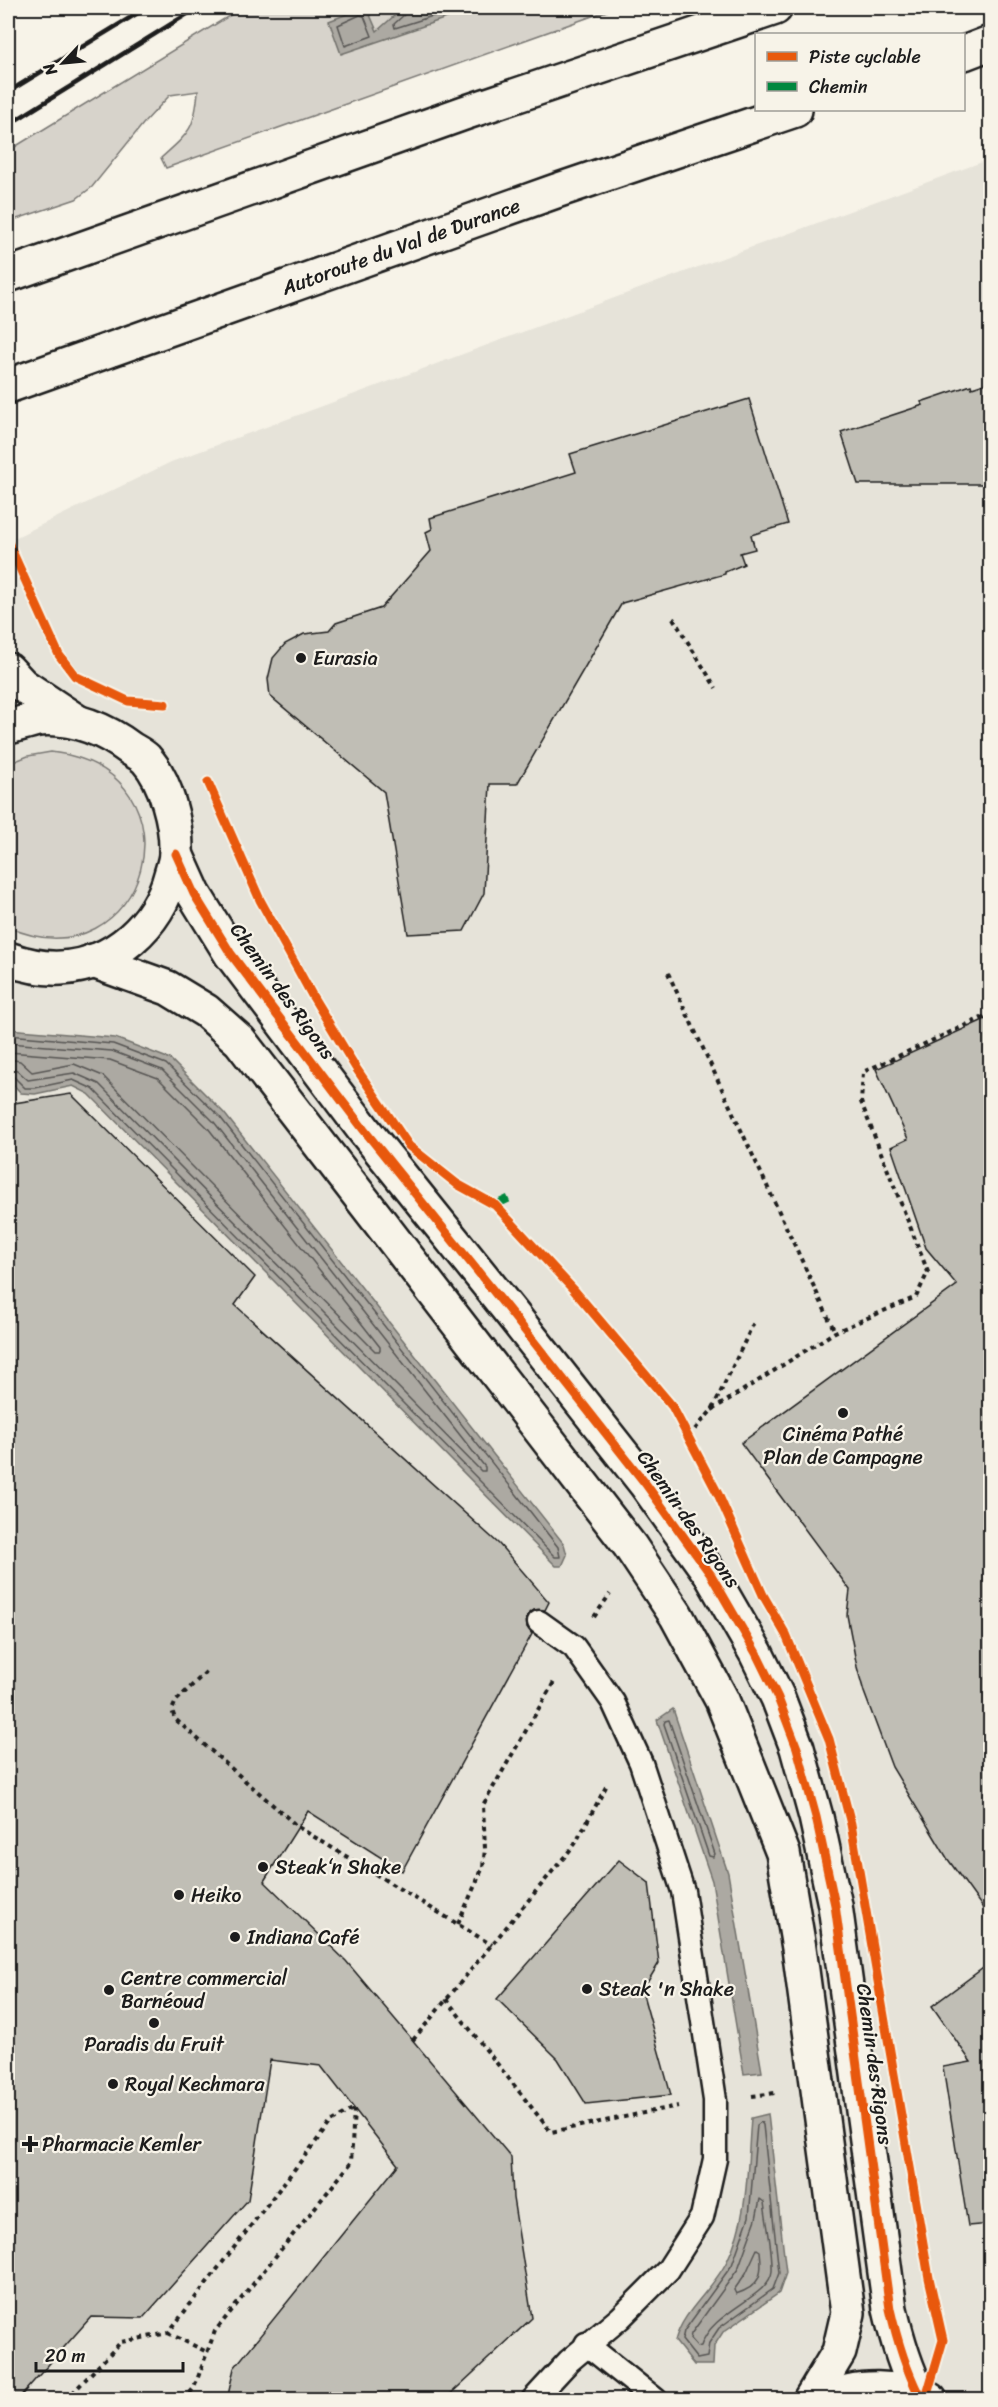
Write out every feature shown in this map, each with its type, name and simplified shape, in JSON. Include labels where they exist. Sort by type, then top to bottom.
[{"type":"main road","points":[[8,275],[464,113],[775,8]]},
{"type":"main road","points":[[965,51],[990,43]]},
{"type":"main road","name":"Autoroute du Val de Durance","points":[[8,386],[556,190],[792,111]]},
{"type":"main road","points":[[8,670],[22,685],[76,721],[110,734],[146,759],[161,784],[174,818],[176,854],[167,890],[150,921],[124,945],[93,961],[62,968],[30,966],[8,959]]},
{"type":"main road","points":[[8,728],[39,719],[76,721]]},
{"type":"main road","name":"Chemin des Rigons","points":[[176,854],[194,894],[231,954],[363,1130],[645,1483],[711,1575],[756,1653],[778,1698],[797,1748],[816,1817],[835,1905],[890,2309],[897,2342],[907,2371],[925,2397]]},
{"type":"main road","points":[[93,961],[168,987],[206,1011],[240,1041],[630,1546],[676,1615],[722,1700],[783,1853],[800,1948],[848,2313],[839,2352],[810,2400]]},
{"type":"main road","points":[[827,2400],[835,2395],[878,2388],[925,2397]]},
{"type":"lane","points":[[532,2400],[586,2344],[620,2318],[668,2270],[702,2217],[715,2159],[715,2100],[683,1891],[641,1763],[613,1702],[574,1647],[539,1622]]},
{"type":"lane","points":[[586,2344],[656,2400]]},
{"type":"path","points":[[8,573],[19,567]]},
{"type":"path","points":[[673,618],[716,688]]},
{"type":"path","points":[[668,973],[836,1332]]},
{"type":"path","points":[[712,1410],[836,1332],[916,1297],[928,1272],[861,1102],[863,1072],[990,1014]]},
{"type":"path","points":[[689,1436],[712,1410],[755,1320]]},
{"type":"path","points":[[458,1924],[483,1868],[485,1849],[483,1805],[574,1647],[616,1585]]},
{"type":"path","points":[[207,1672],[176,1701],[171,1710],[175,1719],[298,1827],[492,1945]]},
{"type":"path","points":[[413,2040],[575,1844],[596,1809],[630,1740]]},
{"type":"path","points":[[8,1993],[8,2032]]},
{"type":"path","points":[[446,1999],[551,2132],[681,2105]]},
{"type":"path","points":[[752,2096],[787,2092]]},
{"type":"path","points":[[168,2333],[332,2122],[354,2108],[351,2163],[215,2331],[194,2388],[184,2400]]},
{"type":"path","points":[[66,2400],[121,2342],[168,2333],[207,2352]]},
{"type":"shaded area","points":[[242,8],[615,8],[166,168],[161,158],[189,129],[195,114],[198,91],[170,95],[143,124],[92,187],[76,199],[8,222],[8,151]]},
{"type":"shaded area","points":[[990,159],[990,2399],[8,2400],[8,541],[171,462]]},
{"type":"shaded area","points":[[51,752],[100,768],[130,796],[143,832],[140,870],[124,904],[95,928],[56,938],[8,927],[8,764],[28,756]]},
{"type":"water","points":[[367,8],[377,31],[403,8],[476,8],[341,54],[329,21]]},
{"type":"water","points":[[8,1029],[115,1038],[170,1059],[224,1113],[564,1544],[567,1555],[562,1566],[556,1566],[89,1094],[73,1086],[35,1094],[21,1093],[8,1079]]},
{"type":"water","points":[[673,1709],[728,1873],[762,2072],[744,2074],[712,1881],[657,1720]]},
{"type":"water","points":[[768,2114],[786,2273],[779,2293],[723,2332],[714,2346],[713,2365],[694,2365],[675,2341],[691,2310],[721,2271],[734,2244],[746,2191],[751,2118]]},
{"type":"building","points":[[990,382],[990,484],[858,484],[841,432],[923,405],[921,402],[971,385],[972,388]]},
{"type":"building","points":[[749,399],[788,524],[751,535],[755,549],[740,553],[744,564],[725,574],[622,603],[517,784],[490,784],[484,893],[464,931],[408,934],[384,792],[270,696],[268,679],[273,658],[285,644],[304,634],[329,631],[336,623],[381,608],[431,551],[426,532],[432,529],[430,518],[576,472],[570,454]]},
{"type":"building","points":[[990,1017],[990,1918],[947,1858],[892,1767],[857,1667],[847,1615],[850,1590],[741,1443],[957,1285],[926,1248],[891,1147],[908,1139],[876,1069]]},
{"type":"building","points":[[71,1094],[255,1277],[235,1305],[499,1544],[549,1602],[545,1610],[534,1610],[528,1615],[527,1627],[532,1634],[402,1871],[308,1811],[264,1881],[346,1961],[511,2157],[513,2198],[532,2318],[444,2400],[227,2400],[234,2368],[398,2165],[321,2066],[270,2060],[248,2200],[143,2318],[91,2317],[17,2400],[8,2400],[8,1104]]},
{"type":"building","points":[[619,1860],[649,1883],[659,1963],[642,1991],[671,2095],[586,2104],[558,2059],[497,1999]]},
{"type":"building","points":[[990,1963],[990,2224],[968,2226],[943,2067],[971,2062],[932,2006]]},
{"type":"railway","points":[[8,92],[146,8]]},
{"type":"railway","points":[[8,125],[197,8]]},
{"type":"marked path","points":[[495,1205],[514,1196]]},
{"type":"cycle path","points":[[8,542],[59,655],[75,676],[128,701],[165,704]]},
{"type":"cycle path","points":[[208,782],[260,900],[313,997],[356,1068],[409,1146],[457,1184],[495,1205],[573,1289],[672,1406],[718,1494],[763,1595],[786,1635],[829,1739],[851,1824],[929,2278],[943,2340],[926,2398]]},
{"type":"cycle path","points":[[176,854],[194,894],[231,954],[364,1130],[645,1483],[711,1575],[756,1653],[778,1698],[797,1748],[816,1817],[835,1905],[890,2309],[902,2353],[919,2395]]},
{"type":"place","name":"Eurasia","points":[[301,658]]},
{"type":"place","name":"Cinéma Pathé Plan de Campagne","points":[[843,1413]]},
{"type":"place","name":"Steak‘n Shake","points":[[263,1867]]},
{"type":"place","name":"Heiko","points":[[179,1895]]},
{"type":"place","name":"Indiana Café","points":[[235,1937]]},
{"type":"place","name":"Steak 'n Shake","points":[[587,1989]]},
{"type":"place","name":"Centre commercial Barnéoud","points":[[109,1990]]},
{"type":"place","name":"Paradis du Fruit","points":[[154,2023]]},
{"type":"place","name":"Royal Kechmara","points":[[113,2084]]},
{"type":"place","name":"Pharmacie Kemler","points":[[30,2144]]}]
